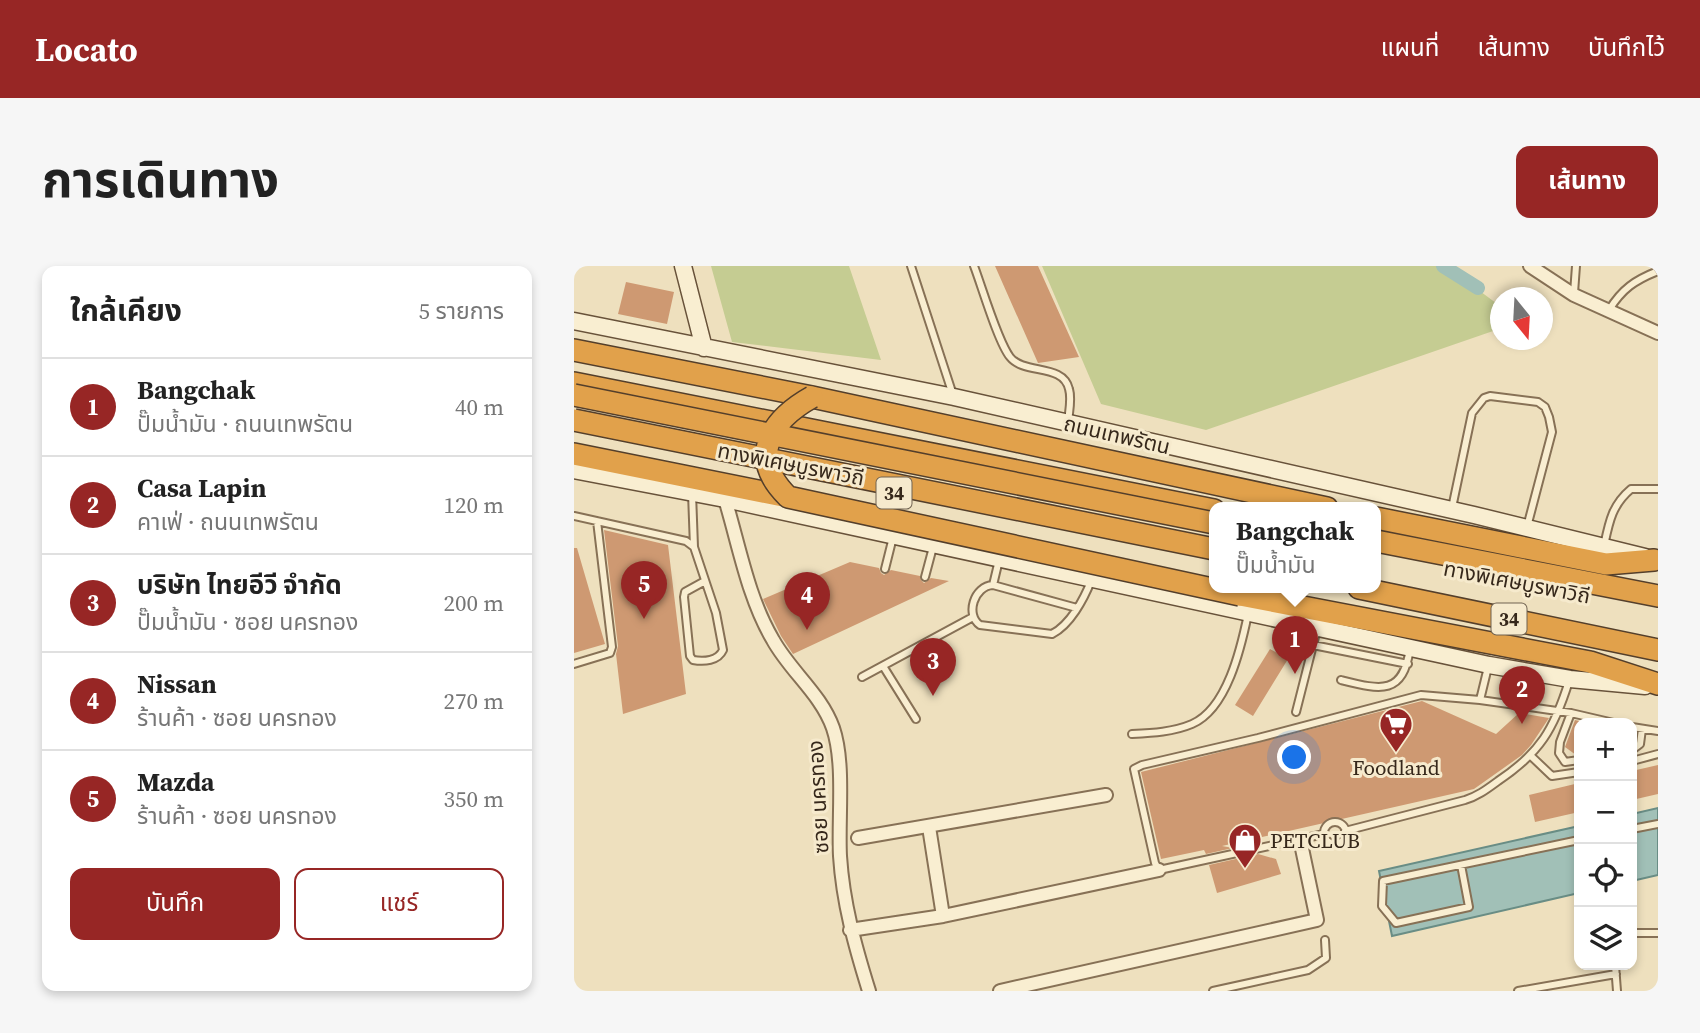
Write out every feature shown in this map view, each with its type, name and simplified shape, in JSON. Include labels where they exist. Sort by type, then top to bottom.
[{"type":"highway","points":[[574,350],[812,397],[1297,502]]},
{"type":"highway","name":"34","points":[[574,383],[1209,509]]},
{"type":"highway","name":"ทางพิเศษบูรพาวิถี","points":[[574,395],[1209,522]]},
{"type":"highway","points":[[788,497],[770,474],[767,461],[769,438],[781,418],[812,397]]},
{"type":"highway","name":"ทางพิเศษบูรพาวิถี","points":[[574,421],[1209,548]]},
{"type":"highway","name":"34","points":[[574,427],[1209,558]]},
{"type":"highway","points":[[574,454],[788,497],[1244,604],[1590,663],[1658,686]]},
{"type":"highway","points":[[1381,519],[1605,555],[1656,560]]},
{"type":"highway","points":[[1381,542],[1658,596]]},
{"type":"highway","points":[[1605,555],[1607,587]]},
{"type":"highway","name":"ทางพิเศษบูรพาวิถี","points":[[1381,556],[1658,609]]},
{"type":"highway","name":"ทางพิเศษบูรพาวิถี","points":[[1381,582],[1658,635]]},
{"type":"highway","name":"34","points":[[1381,593],[1658,650]]},
{"type":"highway","points":[[1590,663],[1658,661]]},
{"type":"main road","points":[[683,266],[705,348]]},
{"type":"main road","name":"ถนนเทพรัตน","points":[[574,321],[954,397],[1527,527],[1605,555]]},
{"type":"main road","name":"34","points":[[574,470],[724,499],[1092,579],[1244,604],[1409,656],[1570,678],[1658,686]]},
{"type":"street","points":[[1530,266],[1574,295],[1658,333]]},
{"type":"street","name":"ซอย นครทอง","points":[[724,499],[760,616],[780,653],[811,690],[833,729],[838,753],[840,860],[850,930],[869,991]]},
{"type":"street","points":[[858,838],[1106,795]]},
{"type":"street","points":[[929,827],[943,916]]},
{"type":"street","points":[[1000,991],[1317,920],[1300,839]]},
{"type":"street","points":[[850,930],[943,916],[1159,870]]},
{"type":"lane","points":[[911,266],[954,397]]},
{"type":"lane","points":[[974,266],[1009,357],[1026,367],[1046,371],[1064,379],[1069,387],[1068,424]]},
{"type":"lane","points":[[1574,295],[1576,266]]},
{"type":"lane","points":[[1609,310],[1625,288],[1658,271]]},
{"type":"lane","points":[[1452,510],[1472,413],[1478,404],[1490,396],[1538,402],[1545,407],[1552,432],[1527,527]]},
{"type":"lane","points":[[1605,555],[1612,510],[1620,498],[1631,489],[1658,489]]},
{"type":"lane","points":[[692,493],[694,547],[716,612],[723,650],[714,659],[700,662],[690,656],[684,597],[685,592],[705,581]]},
{"type":"lane","points":[[574,516],[686,541],[694,547]]},
{"type":"lane","points":[[574,664],[610,653],[612,647],[597,521]]},
{"type":"lane","points":[[885,569],[893,536]]},
{"type":"lane","points":[[925,577],[934,545]]},
{"type":"lane","points":[[993,586],[1000,558]]},
{"type":"lane","points":[[1077,608],[986,586],[980,589],[974,600],[973,617],[975,623],[980,625],[1052,634],[1062,627],[1077,608],[1092,579]]},
{"type":"lane","points":[[1132,734],[1167,732],[1195,723],[1209,712],[1228,682],[1243,641],[1244,604]]},
{"type":"lane","points":[[862,677],[973,617]]},
{"type":"lane","points":[[1296,712],[1318,629]]},
{"type":"lane","points":[[1313,645],[1409,656],[1402,676],[1394,684],[1384,688],[1341,680]]},
{"type":"lane","points":[[1480,700],[1489,665]]},
{"type":"lane","points":[[883,666],[916,719]]},
{"type":"lane","points":[[1345,831],[1474,797],[1532,757],[1559,712],[1570,678]]},
{"type":"lane","points":[[1324,834],[1159,870],[1154,863],[1134,769],[1137,766],[1258,738],[1421,695],[1480,700],[1592,718]]},
{"type":"lane","points":[[1570,713],[1559,753],[1565,762],[1574,761]]},
{"type":"lane","points":[[1637,728],[1658,731]]},
{"type":"lane","points":[[1637,746],[1640,744],[1642,729]]},
{"type":"lane","points":[[1637,760],[1658,754]]},
{"type":"lane","points":[[1532,757],[1552,776],[1574,773]]},
{"type":"lane","points":[[1333,822],[1340,823],[1345,831],[1338,843],[1331,843],[1324,834],[1327,825],[1333,822]]},
{"type":"lane","points":[[1637,829],[1658,824]]},
{"type":"lane","points":[[1461,865],[1469,907],[1396,923],[1382,906],[1382,881],[1574,841]]},
{"type":"lane","points":[[1637,933],[1658,933]]},
{"type":"lane","points":[[1213,991],[1308,970],[1326,958],[1325,940]]},
{"type":"lane","points":[[1616,970],[1617,991]]},
{"type":"lane","points":[[1520,991],[1616,974]]},
{"type":"green space","points":[[711,266],[849,266],[881,360],[732,342]]},
{"type":"green space","points":[[1042,266],[1446,266],[1490,299],[1490,332],[1206,430],[1101,404]]},
{"type":"water","points":[[1658,808],[1658,875],[1637,880],[1637,844],[1637,813]]},
{"type":"water","points":[[1574,827],[1574,894],[1392,936],[1379,871]]},
{"type":"building","points":[[995,266],[1038,266],[1079,357],[1038,363]]},
{"type":"building","points":[[626,282],[674,292],[667,324],[618,314]]},
{"type":"building","points":[[604,530],[668,545],[686,694],[623,714],[616,654],[618,646]]},
{"type":"building","points":[[574,548],[577,548],[605,644],[574,653]]},
{"type":"building","points":[[850,562],[879,568],[884,575],[891,570],[920,576],[924,583],[931,578],[949,581],[793,654],[763,599]]},
{"type":"building","points":[[1270,649],[1288,659],[1253,716],[1235,705]]},
{"type":"building","points":[[1422,701],[1496,734],[1519,713],[1549,718],[1522,755],[1474,789],[1222,846],[1233,848],[1206,854],[1204,850],[1161,859],[1141,772]]},
{"type":"building","points":[[1574,723],[1574,754],[1565,747]]},
{"type":"building","points":[[1658,765],[1658,794],[1637,799],[1637,770]]},
{"type":"building","points":[[1574,784],[1574,813],[1535,822],[1529,795]]},
{"type":"building","name":"PETCLUB","points":[[1258,854],[1276,859],[1281,874],[1217,893],[1209,865]]},
{"type":"waterway","points":[[1443,266],[1478,288]]},
{"type":"place","name":"Mazda","points":[[644,619]]},
{"type":"place","name":"Nissan","points":[[807,630]]},
{"type":"place","name":"Bangchak","points":[[1295,674]]},
{"type":"place","name":"บริษัท ไทยอีวี จำกัด","points":[[933,696]]},
{"type":"place","name":"Casa Lapin","points":[[1522,724]]},
{"type":"place","name":"Foodland","points":[[1396,754]]},
{"type":"place","name":"PETCLUB","points":[[1245,870]]}]
